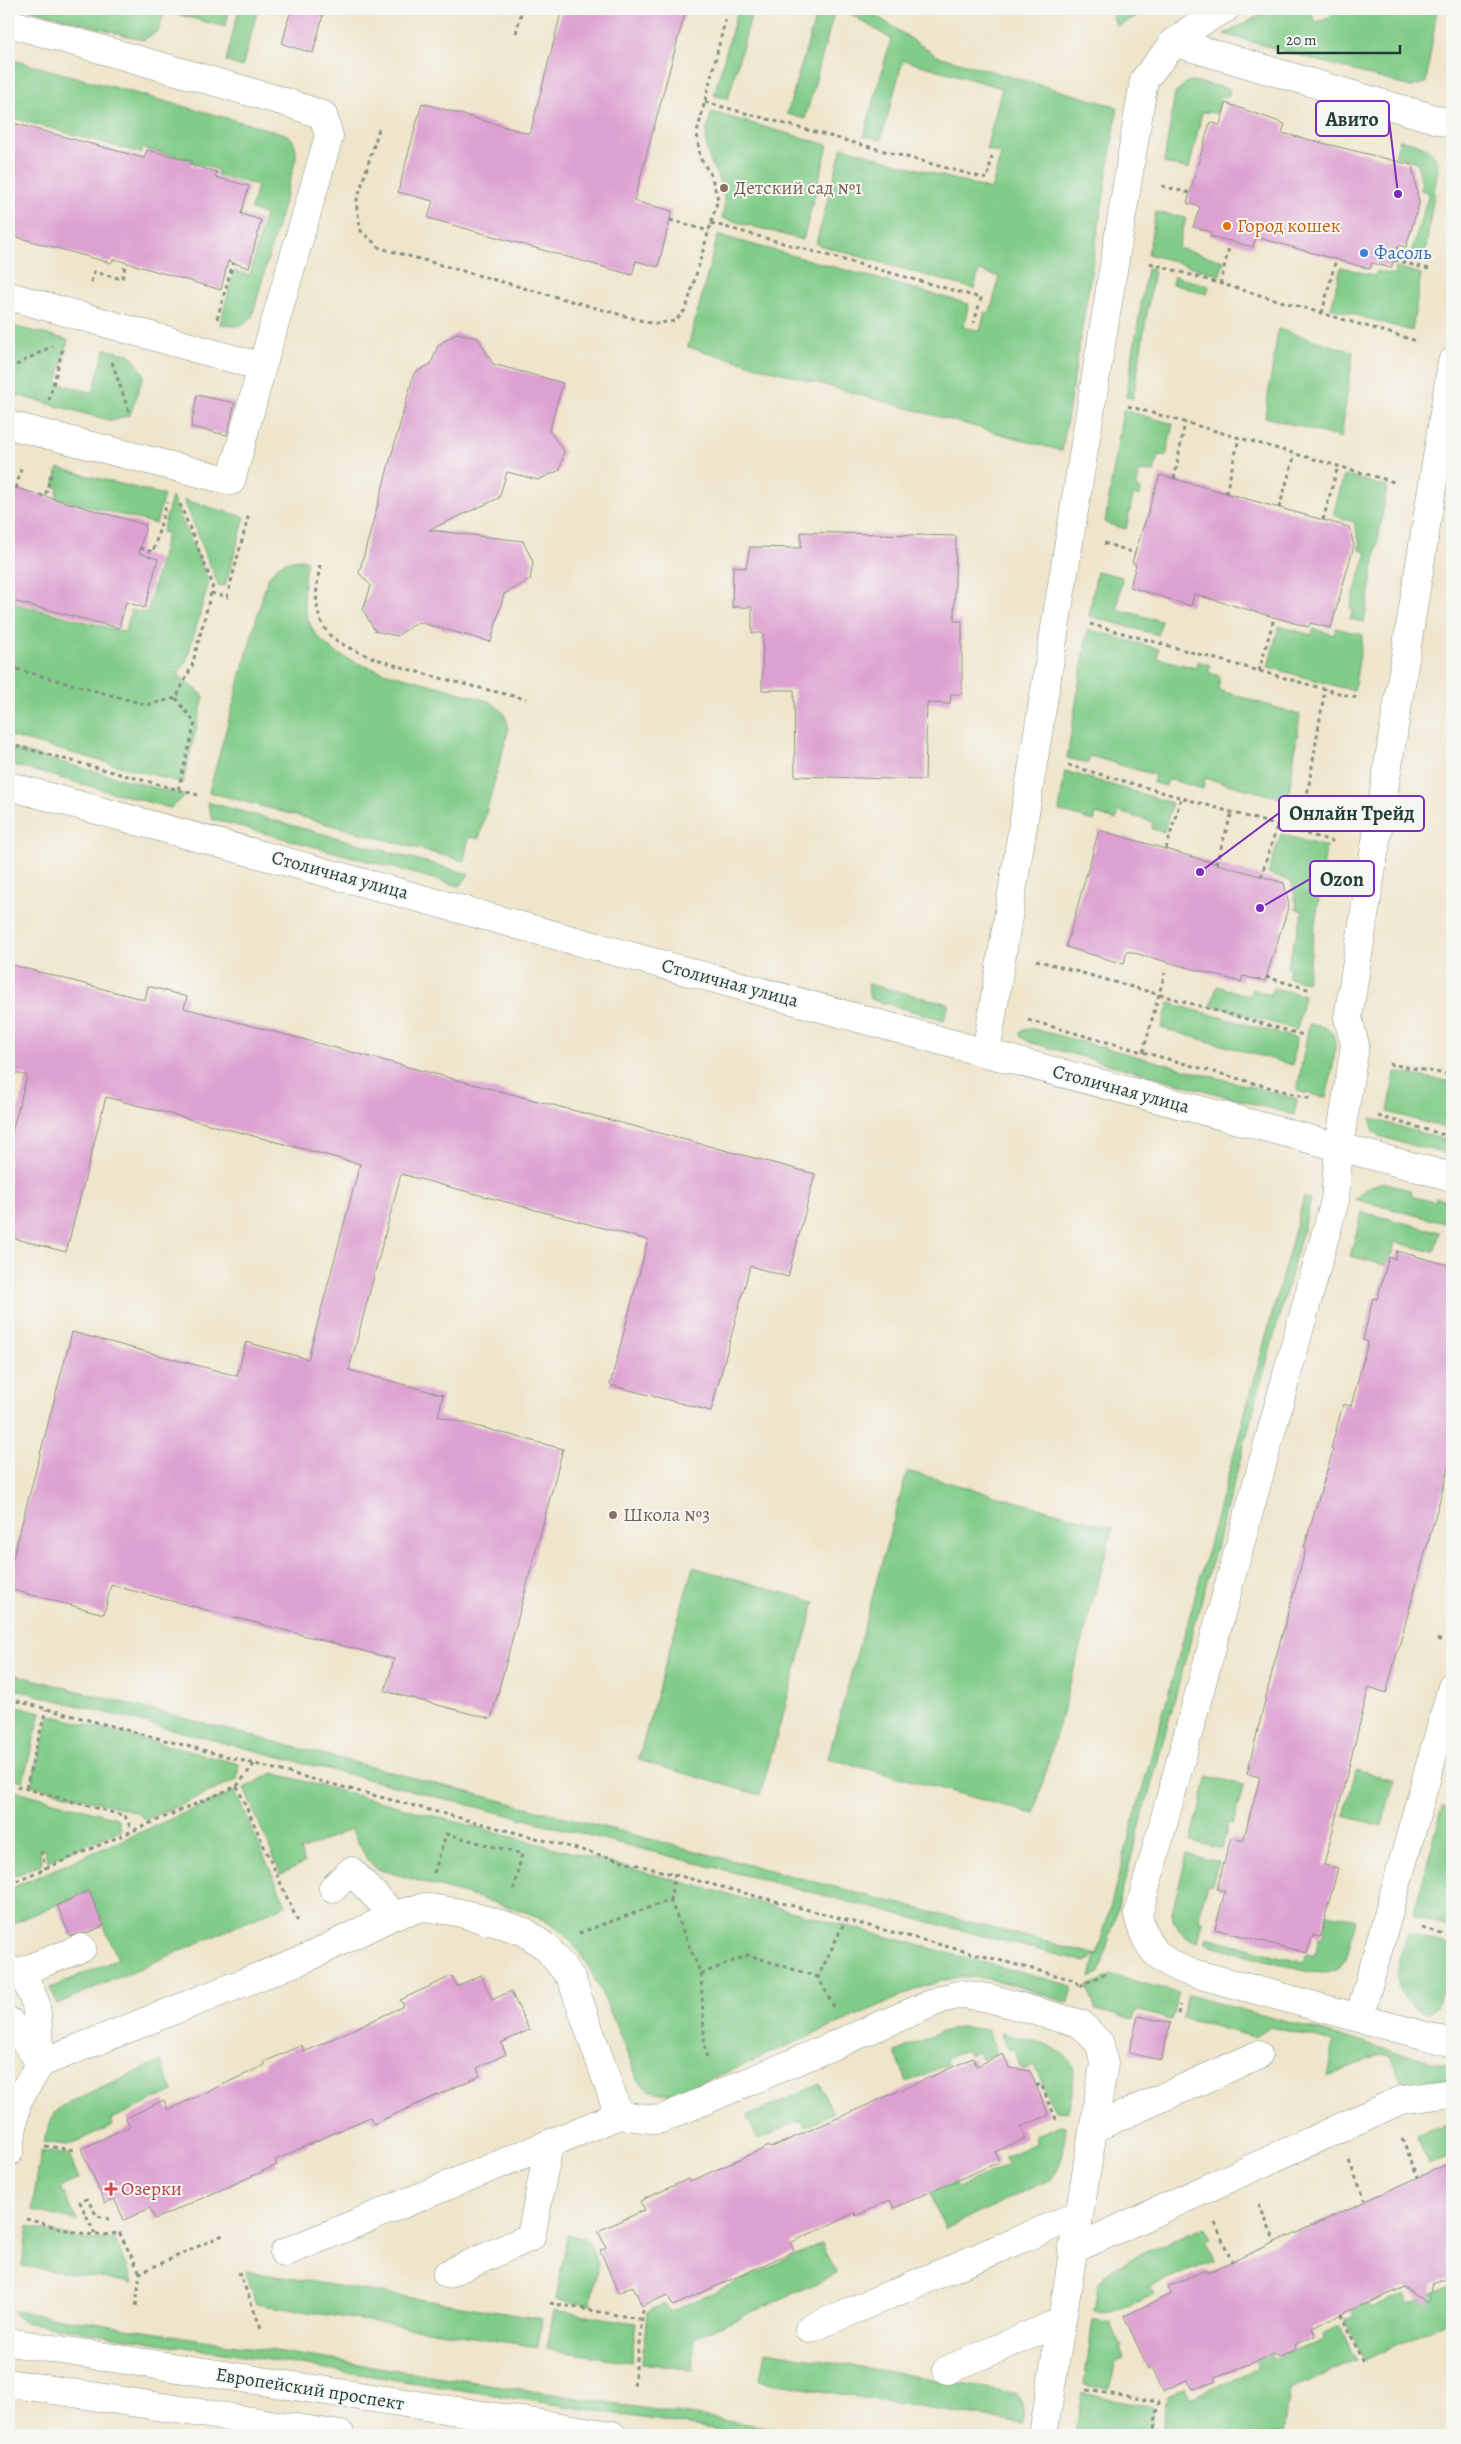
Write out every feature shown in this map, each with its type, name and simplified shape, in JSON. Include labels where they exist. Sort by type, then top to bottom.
[{"type":"street","points":[[986,1053],[1144,80],[1173,42],[1198,22],[1226,9]]},
{"type":"street","points":[[9,23],[284,102],[323,115],[329,136],[231,481],[9,425]]},
{"type":"street","points":[[1173,42],[1452,124]]},
{"type":"street","points":[[9,296],[262,368]]},
{"type":"street","points":[[1452,362],[1348,1018],[1355,1045],[1340,1146],[1335,1200],[1138,1915],[1143,1936],[1149,1946],[1168,1964],[1189,1972],[1452,2043]]},
{"type":"street","name":"Столичная улица","points":[[9,786],[986,1053],[1452,1177]]},
{"type":"street","points":[[1360,2018],[1452,1687]]},
{"type":"street","points":[[333,1888],[351,1871],[394,1915]]},
{"type":"street","points":[[40,2063],[311,1956],[394,1915],[424,1908],[457,1912],[504,1925],[525,1932],[547,1948],[571,1978],[619,2115]]},
{"type":"street","points":[[9,2152],[17,2100],[40,2063],[36,2004],[22,1971],[82,1948]]},
{"type":"street","points":[[284,2253],[619,2115],[659,2120],[942,1999],[962,1994],[989,1998],[1081,2024],[1100,2044],[1104,2064],[1060,2322],[1043,2435]]},
{"type":"street","points":[[9,2021],[40,2063]]},
{"type":"street","points":[[1094,2128],[1258,2056]]},
{"type":"street","points":[[1072,2250],[1401,2100],[1452,2093]]},
{"type":"street","points":[[447,2274],[531,2237],[548,2144]]},
{"type":"street","points":[[809,2329],[1078,2215]]},
{"type":"street","points":[[947,2370],[1060,2322]]},
{"type":"street","name":"Европейский проспект","points":[[9,2342],[540,2430],[612,2435]]},
{"type":"street","points":[[9,2383],[341,2435]]},
{"type":"path","points":[[516,34],[522,9]]},
{"type":"path","points":[[379,129],[356,203],[361,230],[380,248],[654,324],[675,321],[686,309],[718,199],[711,175],[700,158],[697,133],[728,9]]},
{"type":"path","points":[[705,102],[987,179],[992,156]]},
{"type":"path","points":[[1155,184],[1190,193]]},
{"type":"path","points":[[670,220],[709,231]]},
{"type":"path","points":[[711,223],[981,298],[974,323]]},
{"type":"path","points":[[1220,284],[1229,248]]},
{"type":"path","points":[[1322,313],[1336,259]]},
{"type":"path","points":[[1394,260],[1429,269]]},
{"type":"path","points":[[1143,261],[1417,340]]},
{"type":"path","points":[[98,273],[122,280],[126,262]]},
{"type":"path","points":[[215,327],[233,263]]},
{"type":"path","points":[[48,404],[65,339]]},
{"type":"path","points":[[9,369],[57,344]]},
{"type":"path","points":[[111,359],[130,415]]},
{"type":"path","points":[[1120,404],[1394,482]]},
{"type":"path","points":[[1174,479],[1185,422]]},
{"type":"path","points":[[1226,493],[1239,438]]},
{"type":"path","points":[[1279,508],[1295,454]]},
{"type":"path","points":[[1323,520],[1338,466]]},
{"type":"path","points":[[16,488],[21,468]]},
{"type":"path","points":[[39,496],[46,496],[48,489]]},
{"type":"path","points":[[140,548],[153,552],[167,500]]},
{"type":"path","points":[[9,667],[147,705],[176,698],[192,666],[213,585],[180,502]]},
{"type":"path","points":[[211,593],[227,597],[249,514]]},
{"type":"path","points":[[1098,542],[1135,553]]},
{"type":"path","points":[[320,565],[315,598],[319,617],[329,634],[342,645],[360,654],[387,662],[526,699]]},
{"type":"path","points":[[1259,671],[1274,618]]},
{"type":"path","points":[[1085,622],[1357,698]]},
{"type":"path","points":[[1301,832],[1325,689]]},
{"type":"path","points":[[176,698],[194,723],[178,790]]},
{"type":"path","points":[[9,744],[198,795]]},
{"type":"path","points":[[1063,764],[1335,842]]},
{"type":"path","points":[[1166,850],[1181,798]]},
{"type":"path","points":[[1216,864],[1232,812]]},
{"type":"path","points":[[1261,877],[1277,826]]},
{"type":"path","points":[[1032,958],[1303,1034]]},
{"type":"path","points":[[1143,1052],[1165,973]]},
{"type":"path","points":[[1266,977],[1311,990]]},
{"type":"path","points":[[1022,1019],[1316,1100]]},
{"type":"path","points":[[1386,1063],[1452,1075]]},
{"type":"path","points":[[1369,1114],[1452,1136]]},
{"type":"path","points":[[1437,1639],[1443,1641]]},
{"type":"path","points":[[9,1699],[675,1873],[1074,1980],[1080,1986],[1081,1995]]},
{"type":"path","points":[[26,1788],[46,1709]]},
{"type":"path","points":[[9,1884],[237,1786],[255,1763]]},
{"type":"path","points":[[9,1784],[125,1816],[132,1830]]},
{"type":"path","points":[[237,1786],[306,1939],[311,1956]]},
{"type":"path","points":[[424,1908],[446,1834],[522,1854],[504,1925]]},
{"type":"path","points":[[41,1851],[46,1869]]},
{"type":"path","points":[[675,1873],[670,1900],[701,1974],[705,2052],[722,2093]]},
{"type":"path","points":[[547,1948],[596,1925],[670,1900]]},
{"type":"path","points":[[818,1977],[846,1919]]},
{"type":"path","points":[[1419,1927],[1452,1936]]},
{"type":"path","points":[[701,1974],[748,1955],[818,1977],[842,2022],[846,2040]]},
{"type":"path","points":[[1080,1986],[1106,1973]]},
{"type":"path","points":[[1036,2086],[1040,2084],[1052,2110]]},
{"type":"path","points":[[1401,2137],[1418,2177]]},
{"type":"path","points":[[37,2145],[75,2150]]},
{"type":"path","points":[[1348,2159],[1365,2200]]},
{"type":"path","points":[[95,2234],[80,2202],[88,2199],[97,2216],[109,2219]]},
{"type":"path","points":[[1258,2199],[1275,2242]]},
{"type":"path","points":[[26,2219],[95,2234],[119,2232],[140,2273],[136,2306]]},
{"type":"path","points":[[1214,2219],[1232,2262]]},
{"type":"path","points":[[140,2273],[223,2235]]},
{"type":"path","points":[[240,2272],[260,2328]]},
{"type":"path","points":[[550,2303],[640,2319]]},
{"type":"path","points":[[634,2385],[640,2319],[643,2310]]},
{"type":"path","points":[[1342,2314],[1363,2362]]},
{"type":"path","points":[[1078,2388],[1159,2402],[1153,2435]]},
{"type":"green space","points":[[29,9],[230,9],[225,27],[165,11],[158,31],[143,40]]},
{"type":"green space","points":[[239,9],[258,9],[242,67],[226,61]]},
{"type":"green space","points":[[738,9],[753,9],[728,99],[714,95]]},
{"type":"green space","points":[[818,9],[835,9],[805,119],[787,114]]},
{"type":"green space","points":[[837,9],[866,9],[937,56],[1118,107],[1062,451],[688,347],[718,235],[969,304],[963,327],[980,331],[985,312],[990,313],[999,278],[997,276],[979,271],[974,289],[816,244],[842,147],[991,190],[1001,154],[986,149],[1002,88],[903,60],[881,140],[864,136],[891,39],[846,11]]},
{"type":"green space","points":[[1109,9],[1152,9],[1117,26]]},
{"type":"green space","points":[[1272,9],[1308,9],[1317,23],[1344,9],[1437,9],[1426,83],[1411,87],[1224,34]]},
{"type":"green space","points":[[9,59],[286,134],[292,139],[296,150],[296,158],[252,317],[248,321],[238,326],[220,324],[234,271],[250,275],[265,214],[251,210],[257,185],[218,176],[218,170],[191,162],[191,160],[142,148],[141,153],[9,117]]},
{"type":"green space","points":[[1193,81],[1230,89],[1228,97],[1221,96],[1217,113],[1202,112],[1189,169],[1164,163],[1175,93],[1187,82]]},
{"type":"green space","points":[[712,112],[828,145],[803,240],[722,218],[724,196],[707,150],[707,129]]},
{"type":"green space","points":[[1400,139],[1430,150],[1434,154],[1438,167],[1424,261],[1413,259],[1414,251],[1412,250],[1429,193],[1421,190],[1422,185],[1417,162],[1395,156]]},
{"type":"green space","points":[[1156,212],[1186,218],[1178,248],[1224,261],[1220,275],[1148,254]]},
{"type":"green space","points":[[1341,267],[1375,276],[1377,271],[1394,275],[1396,267],[1421,274],[1412,331],[1331,308]]},
{"type":"green space","points":[[1147,268],[1154,270],[1133,399],[1126,397]]},
{"type":"green space","points":[[1174,276],[1209,286],[1207,294],[1172,284]]},
{"type":"green space","points":[[9,325],[68,340],[57,383],[93,393],[105,349],[131,355],[144,374],[130,415],[112,421],[9,393]]},
{"type":"green space","points":[[1278,329],[1353,352],[1341,438],[1265,417]]},
{"type":"green space","points":[[1123,410],[1173,424],[1166,456],[1158,455],[1154,472],[1140,471],[1136,487],[1141,490],[1139,496],[1133,495],[1126,529],[1105,523]]},
{"type":"green space","points":[[58,468],[164,495],[156,524],[56,498],[58,488],[54,487]]},
{"type":"green space","points":[[1344,475],[1387,487],[1364,622],[1350,619],[1354,609],[1350,608],[1367,552],[1359,550],[1360,544],[1354,522],[1333,515]]},
{"type":"green space","points":[[172,497],[209,582],[186,662],[177,674],[204,696],[183,783],[9,736],[9,602],[125,632],[131,610],[147,613],[167,534],[162,532]]},
{"type":"green space","points":[[184,500],[245,517],[225,586],[218,585]]},
{"type":"green space","points":[[301,559],[307,561],[304,590],[306,613],[314,631],[327,646],[343,657],[386,673],[488,701],[500,709],[505,716],[508,731],[479,839],[469,837],[464,861],[209,792],[267,580],[281,564]]},
{"type":"green space","points":[[1097,571],[1122,577],[1117,609],[1161,621],[1158,635],[1089,616]]},
{"type":"green space","points":[[1279,626],[1312,635],[1314,629],[1334,635],[1336,628],[1363,635],[1354,691],[1268,667]]},
{"type":"green space","points":[[1088,629],[1159,649],[1157,658],[1196,668],[1197,661],[1210,665],[1209,673],[1220,676],[1218,690],[1300,715],[1288,800],[1205,778],[1203,789],[1168,779],[1166,786],[1153,783],[1155,775],[1090,756],[1088,763],[1067,758]]},
{"type":"green space","points":[[9,748],[185,796],[170,808],[9,764]]},
{"type":"green space","points":[[1065,771],[1172,803],[1164,832],[1152,829],[1153,822],[1119,812],[1116,820],[1096,814],[1094,821],[1059,811]]},
{"type":"green space","points":[[207,802],[469,874],[460,886],[212,819]]},
{"type":"green space","points":[[1281,834],[1326,847],[1307,982],[1288,978],[1290,968],[1287,967],[1303,911],[1296,909],[1297,904],[1291,881],[1268,874]]},
{"type":"green space","points":[[868,984],[949,1004],[944,1020],[870,999]]},
{"type":"green space","points":[[1217,986],[1249,996],[1252,989],[1271,995],[1273,988],[1304,995],[1297,1030],[1211,1005]]},
{"type":"green space","points":[[1169,1003],[1296,1038],[1293,1065],[1161,1028]]},
{"type":"green space","points":[[1309,1024],[1326,1028],[1334,1036],[1335,1053],[1326,1098],[1297,1091]]},
{"type":"green space","points":[[1030,1028],[1297,1099],[1294,1115],[1032,1043],[1022,1038],[1019,1032]]},
{"type":"green space","points":[[1395,1072],[1452,1082],[1452,1130],[1388,1112]]},
{"type":"green space","points":[[1370,1118],[1452,1142],[1452,1156],[1379,1136],[1374,1131]]},
{"type":"green space","points":[[1383,1182],[1412,1191],[1411,1196],[1435,1202],[1436,1197],[1452,1201],[1452,1225],[1355,1199],[1368,1188]]},
{"type":"green space","points":[[1304,1197],[1311,1200],[1100,1972],[1091,1977],[1096,1955],[1086,1962],[9,1688],[9,1673],[1097,1955]]},
{"type":"green space","points":[[1362,1212],[1440,1232],[1434,1252],[1395,1242],[1388,1266],[1350,1256]]},
{"type":"green space","points":[[907,1471],[1113,1528],[1034,1814],[828,1758]]},
{"type":"green space","points":[[693,1567],[815,1602],[760,1795],[638,1760]]},
{"type":"green space","points":[[9,1704],[41,1712],[23,1781],[9,1777]]},
{"type":"green space","points":[[50,1715],[239,1764],[237,1780],[145,1820],[137,1812],[31,1785]]},
{"type":"green space","points":[[1356,1770],[1394,1780],[1382,1826],[1344,1816]]},
{"type":"green space","points":[[273,1773],[1072,1986],[1068,2003],[990,1979],[976,1977],[953,1978],[922,1987],[691,2087],[673,2093],[655,2092],[647,2089],[639,2082],[606,2002],[585,1961],[573,1944],[546,1921],[517,1909],[377,1869],[368,1861],[351,1829],[300,1851],[305,1862],[281,1874],[244,1788]]},
{"type":"green space","points":[[1208,1776],[1244,1785],[1233,1824],[1228,1823],[1222,1849],[1191,1841]]},
{"type":"green space","points":[[9,1789],[117,1818],[121,1830],[48,1861],[44,1849],[39,1850],[42,1863],[9,1879]]},
{"type":"green space","points":[[235,1791],[286,1905],[57,2004],[50,1988],[118,1959],[89,1891],[9,1925],[9,1889]]},
{"type":"green space","points":[[1452,1792],[1452,1927],[1413,1916],[1443,1806],[1448,1807]]},
{"type":"green space","points":[[1187,1854],[1218,1862],[1212,1885],[1207,1884],[1198,1920],[1203,1922],[1198,1942],[1187,1938],[1180,1932],[1175,1924],[1172,1912]]},
{"type":"green space","points":[[1328,1914],[1356,1920],[1346,1959],[1337,1970],[1327,1973],[1308,1972],[1205,1943],[1207,1937],[1304,1963],[1307,1954],[1314,1956],[1318,1938],[1322,1939]]},
{"type":"green space","points":[[1408,1934],[1452,1946],[1452,1972],[1448,1971],[1437,2006],[1428,2012],[1414,2007],[1404,1997],[1398,1983],[1397,1968]]},
{"type":"green space","points":[[1112,1975],[1179,1993],[1171,2020],[1136,2010],[1133,2020],[1096,2010],[1087,1986]]},
{"type":"green space","points":[[1188,1995],[1452,2067],[1452,2079],[1429,2080],[1404,2085],[1390,2056],[1381,2054],[1327,2077],[1334,2042],[1270,2027],[1254,2037],[1182,2018]]},
{"type":"green space","points":[[963,2027],[987,2030],[997,2053],[981,2060],[978,2052],[969,2055],[966,2050],[946,2059],[948,2064],[907,2082],[895,2052],[941,2032]]},
{"type":"green space","points":[[1001,2033],[1045,2045],[1065,2056],[1071,2063],[1074,2073],[1068,2112],[1055,2111],[1034,2065],[1026,2069],[1020,2067],[1013,2048],[1007,2050]]},
{"type":"green space","points":[[161,2061],[173,2092],[111,2119],[113,2125],[68,2145],[43,2142],[54,2113],[60,2107]]},
{"type":"green space","points":[[820,2084],[833,2114],[805,2127],[801,2120],[758,2140],[748,2116]]},
{"type":"green space","points":[[1061,2125],[1066,2126],[1063,2154],[1059,2167],[1051,2179],[945,2229],[929,2190],[953,2178],[958,2187],[1007,2166],[1005,2157],[1036,2143],[1035,2136]]},
{"type":"green space","points":[[1452,2125],[1452,2155],[1428,2164],[1417,2135],[1437,2127],[1438,2129],[1443,2129],[1443,2126]]},
{"type":"green space","points":[[41,2151],[69,2155],[79,2179],[61,2187],[77,2221],[32,2210]]},
{"type":"green space","points":[[28,2226],[83,2240],[115,2239],[133,2283],[22,2266]]},
{"type":"green space","points":[[1206,2227],[1211,2238],[1206,2240],[1214,2261],[1151,2286],[1154,2294],[1132,2304],[1110,2311],[1094,2311],[1099,2284],[1107,2273],[1149,2250]]},
{"type":"green space","points":[[567,2235],[587,2239],[598,2263],[590,2305],[556,2300]]},
{"type":"green space","points":[[822,2243],[837,2274],[695,2337],[692,2370],[642,2363],[647,2312],[664,2304],[670,2312]]},
{"type":"green space","points":[[245,2271],[542,2319],[538,2347],[256,2304]]},
{"type":"green space","points":[[1452,2284],[1452,2320],[1364,2360],[1345,2319],[1354,2315],[1351,2309],[1363,2304],[1364,2307],[1369,2305],[1371,2309],[1405,2294],[1410,2303]]},
{"type":"green space","points":[[10,2310],[817,2435],[752,2435],[23,2322]]},
{"type":"green space","points":[[554,2310],[636,2323],[631,2362],[547,2349]]},
{"type":"green space","points":[[1093,2320],[1109,2321],[1122,2347],[1120,2348],[1124,2359],[1116,2362],[1109,2389],[1084,2385]]},
{"type":"green space","points":[[1341,2326],[1356,2360],[1289,2390],[1283,2435],[1161,2435],[1168,2396],[1185,2387],[1190,2398],[1258,2368],[1254,2359],[1269,2352],[1273,2360],[1324,2339],[1323,2334]]},
{"type":"green space","points":[[765,2351],[1015,2393],[1023,2403],[1023,2424],[760,2381]]},
{"type":"green space","points":[[1082,2393],[1154,2407],[1150,2435],[1106,2435],[1076,2431]]},
{"type":"green space","points":[[9,2425],[70,2435],[9,2435]]},
{"type":"building","points":[[291,9],[323,15],[313,53],[282,44]]},
{"type":"building","points":[[562,9],[686,9],[634,201],[672,211],[658,267],[636,261],[632,275],[428,218],[433,201],[398,192],[422,103],[530,134]]},
{"type":"building","points":[[1226,103],[1285,124],[1282,133],[1412,165],[1419,203],[1406,247],[1399,245],[1391,268],[1372,263],[1370,269],[1256,237],[1253,247],[1210,236],[1211,232],[1193,227],[1200,207],[1187,203],[1210,122],[1220,125]]},
{"type":"building","points":[[9,122],[144,158],[147,150],[192,161],[190,165],[217,172],[215,177],[249,186],[241,214],[261,220],[249,268],[228,261],[221,290],[114,259],[111,263],[9,235]]},
{"type":"building","points":[[457,333],[478,338],[493,364],[563,383],[549,431],[564,451],[560,470],[538,480],[507,472],[499,498],[429,530],[523,541],[533,562],[530,580],[504,594],[491,642],[418,622],[397,636],[375,631],[363,610],[371,586],[359,573],[414,373],[431,364],[438,345]]},
{"type":"building","points":[[197,395],[235,403],[227,435],[191,427]]},
{"type":"building","points":[[1160,475],[1349,527],[1354,545],[1331,628],[1310,623],[1308,627],[1194,594],[1191,606],[1130,587],[1136,565],[1132,562]]},
{"type":"building","points":[[9,486],[146,525],[139,553],[158,559],[145,608],[126,602],[119,628],[9,600]]},
{"type":"building","points":[[801,532],[956,536],[954,621],[962,621],[962,694],[951,694],[950,704],[927,703],[925,780],[795,776],[794,690],[762,690],[763,633],[752,633],[752,607],[732,607],[733,566],[746,568],[750,547],[801,548]]},
{"type":"building","points":[[1099,830],[1284,883],[1289,905],[1265,981],[1243,976],[1241,982],[1127,951],[1124,964],[1066,947]]},
{"type":"building","points":[[9,964],[145,1000],[148,986],[187,997],[184,1008],[815,1174],[788,1277],[750,1266],[711,1411],[610,1385],[648,1240],[401,1174],[349,1370],[443,1395],[438,1416],[563,1449],[491,1719],[385,1691],[394,1659],[111,1585],[104,1614],[9,1589],[9,1573],[72,1332],[237,1376],[246,1342],[308,1359],[360,1164],[106,1097],[66,1252],[9,1237],[9,1143],[27,1076],[9,1071]]},
{"type":"building","points":[[1397,1251],[1452,1266],[1452,1456],[1386,1693],[1369,1687],[1324,1865],[1338,1868],[1320,1937],[1313,1935],[1307,1953],[1215,1929],[1225,1891],[1217,1889],[1231,1837],[1243,1841],[1260,1777],[1247,1774],[1274,1664],[1306,1548],[1304,1548],[1333,1450],[1331,1449],[1343,1404],[1351,1406],[1368,1342],[1363,1340],[1373,1298],[1377,1299],[1389,1257],[1395,1259]]},
{"type":"building","points":[[89,1891],[104,1926],[86,1933],[70,1936],[57,1905]]},
{"type":"building","points":[[481,1975],[492,2000],[511,1991],[529,2030],[501,2043],[506,2054],[477,2068],[480,2076],[373,2124],[370,2117],[275,2160],[277,2165],[155,2219],[150,2208],[124,2220],[114,2198],[105,2203],[81,2149],[130,2126],[126,2118],[164,2100],[168,2110],[265,2065],[264,2062],[302,2045],[304,2052],[404,2006],[400,2000],[452,1976],[457,1986]]},
{"type":"building","points":[[1138,2016],[1170,2023],[1161,2060],[1129,2053]]},
{"type":"building","points":[[1003,2054],[1009,2068],[1030,2071],[1049,2115],[1021,2127],[1026,2138],[995,2152],[999,2162],[894,2208],[890,2200],[856,2216],[855,2213],[790,2243],[794,2251],[673,2306],[668,2295],[642,2306],[633,2286],[618,2293],[600,2250],[606,2247],[598,2231],[645,2210],[640,2201],[688,2179],[689,2182],[769,2146],[770,2148],[973,2058],[977,2066]]},
{"type":"building","points":[[1452,2162],[1452,2275],[1433,2283],[1428,2304],[1405,2287],[1312,2327],[1315,2336],[1296,2344],[1294,2350],[1280,2357],[1274,2354],[1215,2378],[1215,2382],[1193,2389],[1187,2380],[1163,2391],[1152,2367],[1148,2369],[1124,2316],[1171,2294],[1167,2287],[1206,2270],[1207,2273]]},
{"type":"place","name":"Детский сад №1","points":[[724,188]]},
{"type":"place","name":"Авито","points":[[1398,194]]},
{"type":"place","name":"Город кошек","points":[[1227,226]]},
{"type":"place","name":"Фасоль","points":[[1364,253]]},
{"type":"place","name":"Онлайн Трейд","points":[[1200,872]]},
{"type":"place","name":"Ozon","points":[[1260,908]]},
{"type":"place","name":"Школа №3","points":[[613,1515]]},
{"type":"place","name":"Озерки","points":[[111,2189]]}]
